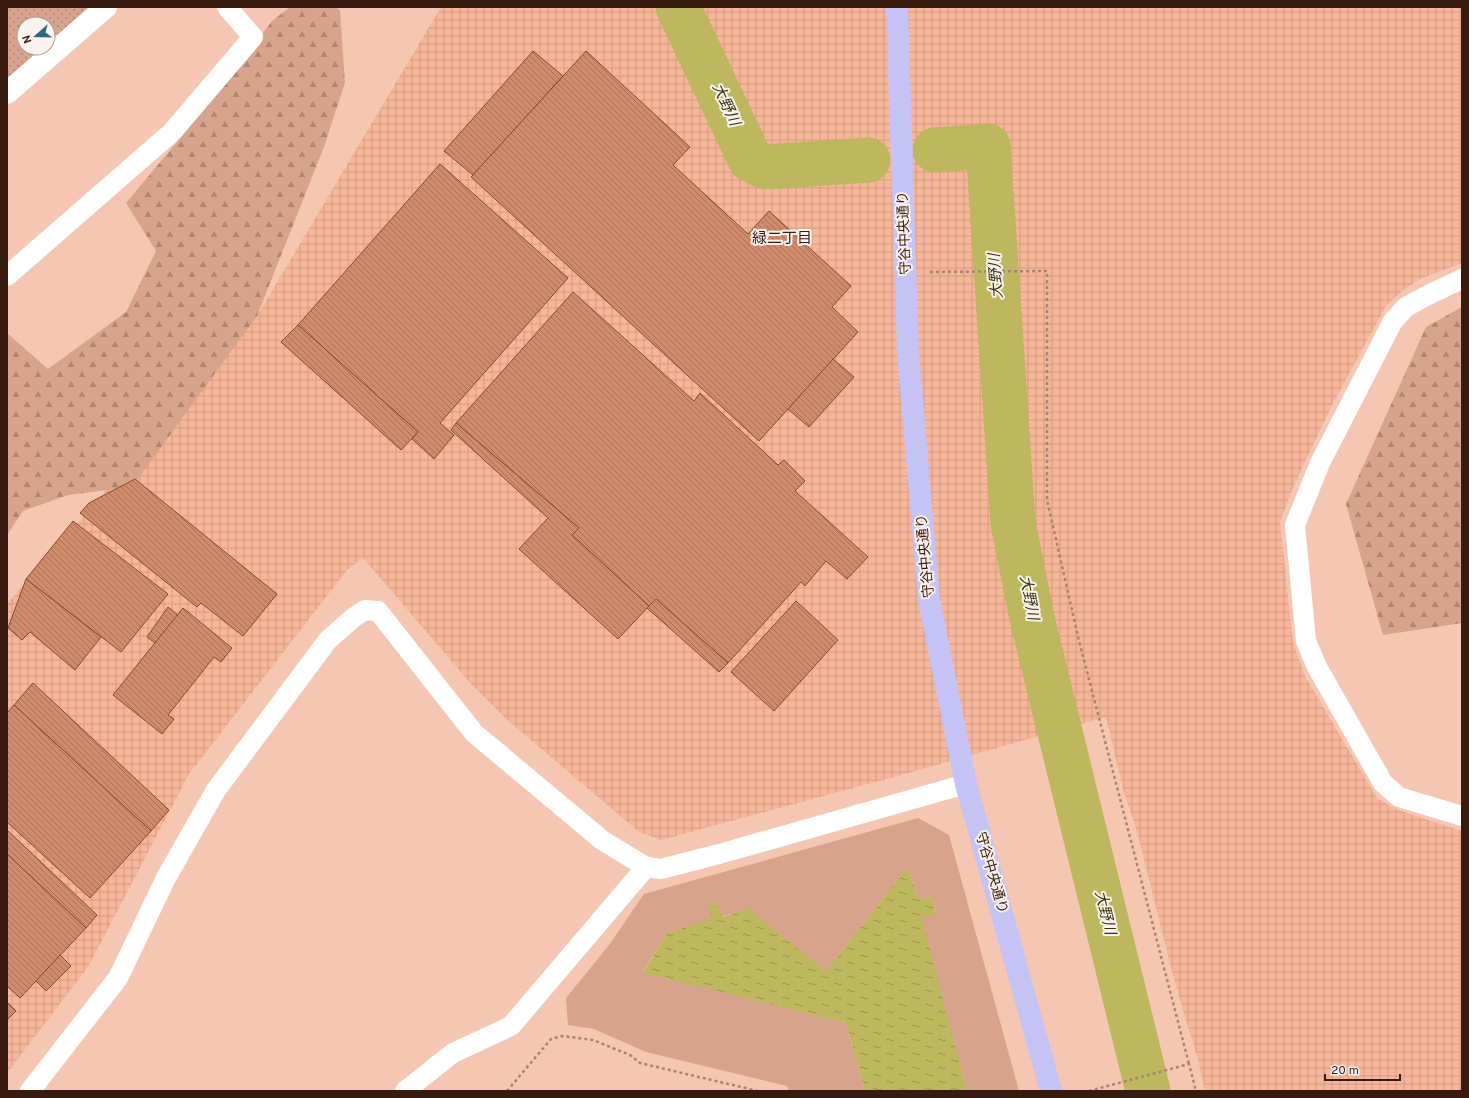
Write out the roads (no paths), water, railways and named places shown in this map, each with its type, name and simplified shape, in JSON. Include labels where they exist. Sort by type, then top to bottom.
[{"type":"main road","name":"守谷中央通り","points":[[897,7],[908,352],[929,599],[966,784],[1051,1091]]},
{"type":"street","points":[[7,93],[106,7]]},
{"type":"street","points":[[7,276],[172,132],[253,37],[227,7]]},
{"type":"street","points":[[1462,279],[1406,307],[1393,321],[1320,464],[1295,525],[1306,641],[1317,667],[1383,783],[1399,797],[1462,816]]},
{"type":"street","points":[[30,1091],[118,978],[166,878],[216,790],[328,640],[353,618],[365,610],[378,611],[474,733],[602,840],[646,867],[661,869],[712,856],[966,784]]},
{"type":"street","points":[[405,1091],[453,1053],[511,1026],[646,867]]},
{"type":"water","points":[[905,870],[909,871],[918,899],[932,896],[936,914],[922,918],[967,1091],[865,1091],[846,1023],[643,973],[667,933],[712,918],[708,906],[717,903],[723,917],[748,908],[826,971]]},
{"type":"waterway","name":"大野川","points":[[678,7],[750,159],[765,167],[868,160]]},
{"type":"waterway","name":"大野川","points":[[935,150],[988,146],[1013,523],[1032,618],[1148,1091]]},
{"type":"district","name":"緑二丁目","points":[[782,239]]}]
